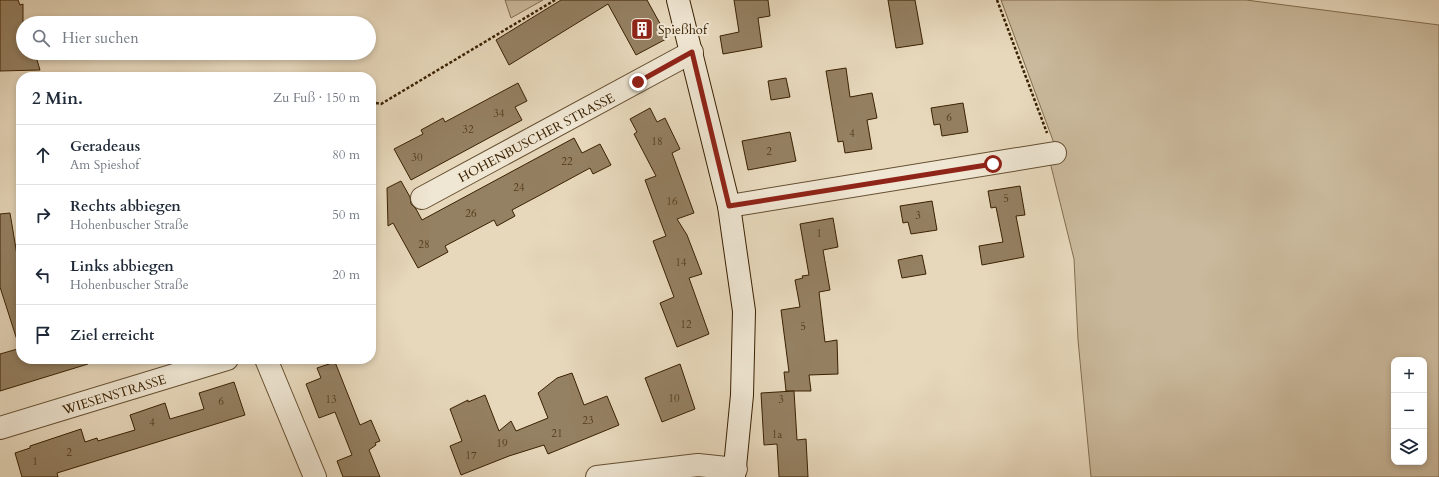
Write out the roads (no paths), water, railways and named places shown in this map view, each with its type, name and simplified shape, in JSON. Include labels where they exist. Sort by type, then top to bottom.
[{"type":"street","points":[[597,477],[698,466],[735,473],[742,395],[744,311],[729,206],[678,0]]},
{"type":"street","name":"HOHENBUSCHER STRASSE","points":[[422,198],[692,52]]},
{"type":"street","points":[[729,206],[1055,154]]},
{"type":"street","name":"WIESENSTRASSE","points":[[0,428],[211,364]]},
{"type":"street","points":[[268,364],[315,477]]},
{"type":"place","name":"Spießhof","points":[[642,29]]}]
